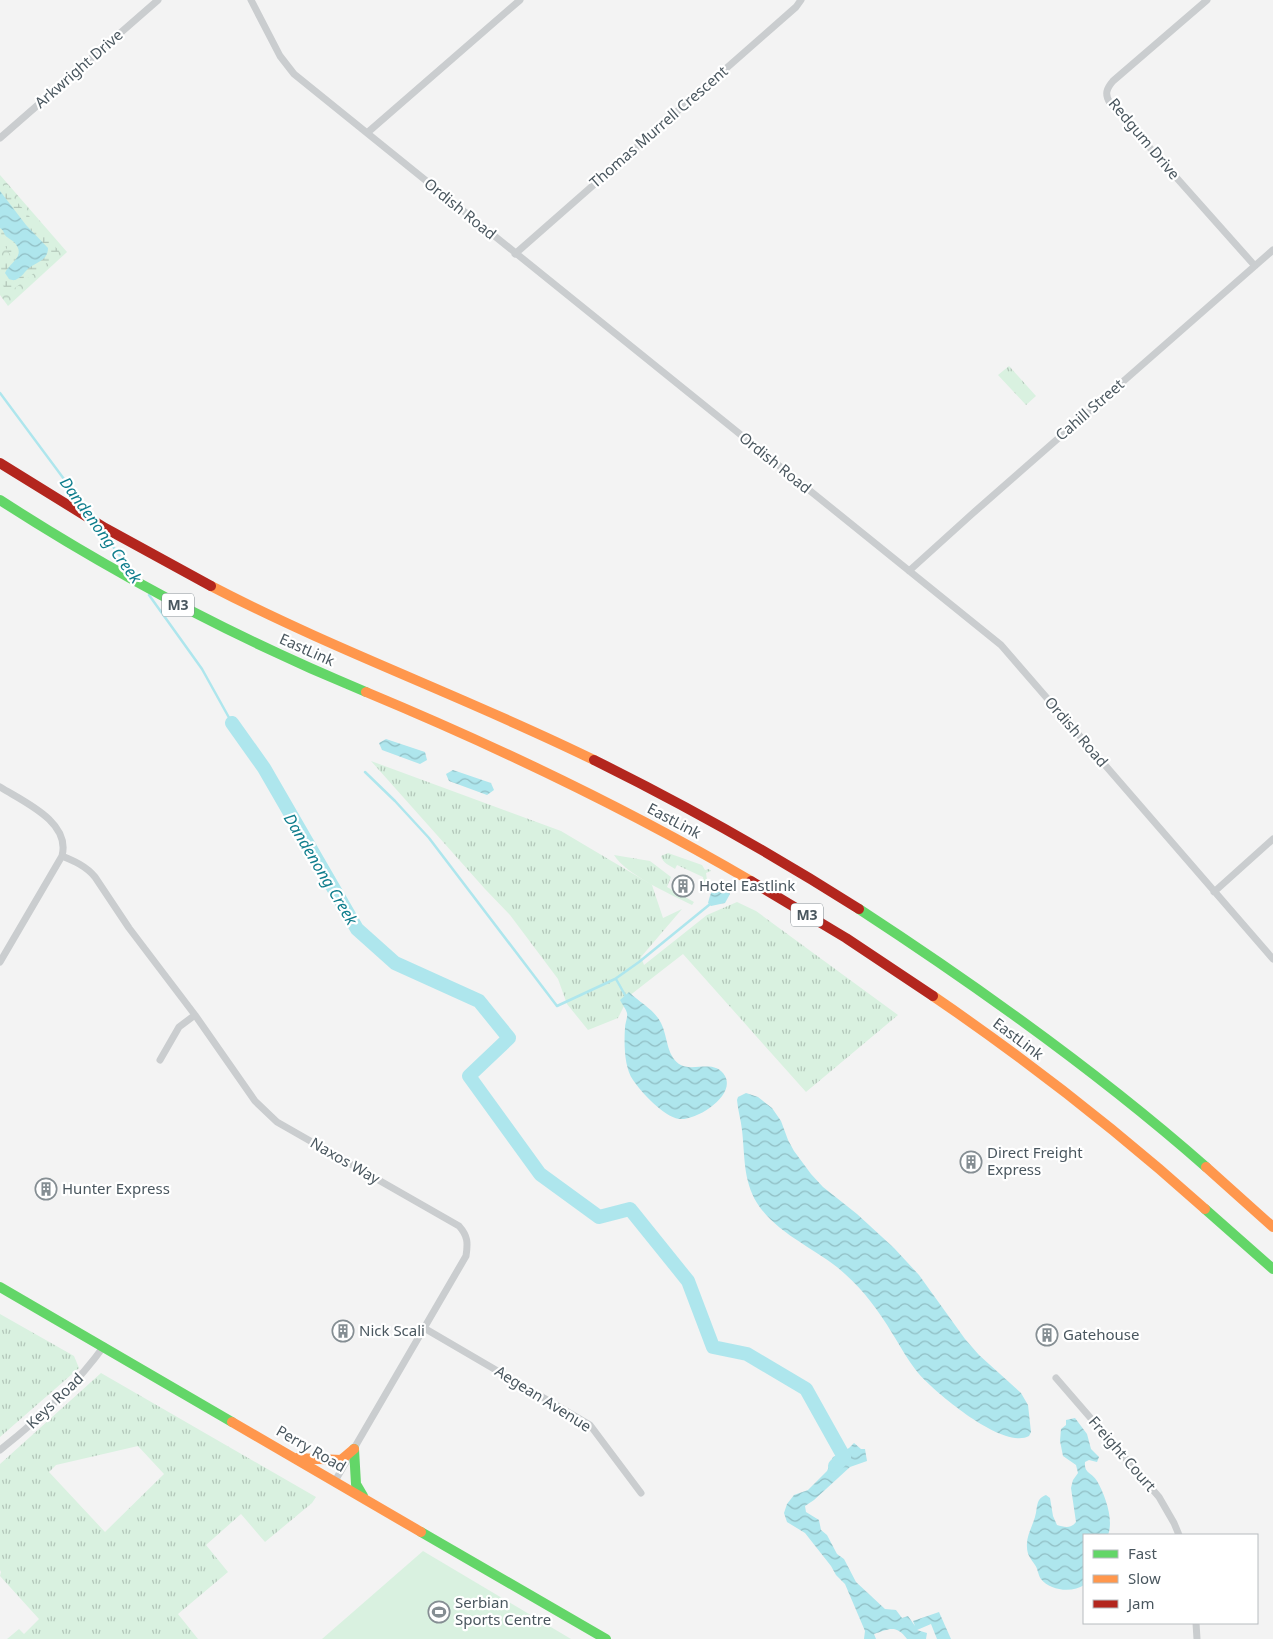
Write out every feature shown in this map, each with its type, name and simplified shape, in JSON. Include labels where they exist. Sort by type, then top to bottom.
[{"type":"main road","name":"EastLink","points":[[0,463],[117,536],[246,604],[340,648],[467,701],[597,762],[694,813],[821,886],[953,971],[1055,1045],[1161,1128],[1273,1227]]},
{"type":"main road","name":"EastLink","points":[[0,500],[79,549],[185,609],[281,656],[493,747],[601,799],[728,868],[832,930],[940,1001],[1078,1102],[1199,1202],[1273,1269]]},
{"type":"main road","name":"Perry Road","points":[[0,1287],[606,1639]]},
{"type":"main road","points":[[295,1458],[340,1460],[354,1449]]},
{"type":"main road","points":[[354,1449],[356,1484],[364,1497]]},
{"type":"street","name":"Arkwright Drive","points":[[0,138],[158,0]]},
{"type":"street","name":"Ordish Road","points":[[251,0],[280,56],[294,74],[1001,645],[1273,959]]},
{"type":"street","points":[[367,133],[520,0]]},
{"type":"street","name":"Thomas Murrell Crescent","points":[[515,254],[796,7],[801,0]]},
{"type":"street","name":"Redgum Drive","points":[[1207,0],[1113,81],[1107,90],[1107,99],[1255,266]]},
{"type":"street","name":"Cahill Street","points":[[909,571],[1273,250]]},
{"type":"street","points":[[0,787],[50,819],[64,843],[62,856],[0,962]]},
{"type":"street","points":[[1214,892],[1273,839]]},
{"type":"street","name":"Naxos Way","points":[[62,856],[89,870],[95,877],[129,928],[194,1015],[254,1101],[266,1113],[277,1122],[459,1226],[465,1233],[468,1243],[466,1256],[335,1481]]},
{"type":"street","points":[[160,1060],[179,1027],[194,1015]]},
{"type":"street","name":"Aegean Avenue","points":[[424,1328],[590,1425],[640,1493]]},
{"type":"street","name":"Keys Road","points":[[0,1450],[29,1426],[71,1385],[88,1368],[104,1346]]},
{"type":"street","name":"Freight Court","points":[[1056,1378],[1159,1498],[1179,1534]]},
{"type":"street","points":[[1196,1624],[1197,1639]]},
{"type":"green space","points":[[0,175],[67,252],[8,306],[0,295]]},
{"type":"green space","points":[[0,182],[59,251],[58,254],[10,292],[2,284],[0,274],[0,266],[11,256],[0,238]]},
{"type":"green space","points":[[1009,366],[1036,396],[1026,405],[998,375]]},
{"type":"green space","points":[[371,761],[561,831],[652,885],[663,918],[682,909],[641,957],[644,965],[707,915],[737,902],[756,911],[898,1015],[806,1092],[683,954],[629,996],[618,1018],[588,1030],[567,1004],[558,979],[510,915]]},
{"type":"green space","points":[[668,853],[702,865],[705,870],[709,869],[711,871],[706,873],[707,880],[704,883],[703,877],[677,865],[675,869],[666,864],[661,856]]},
{"type":"green space","points":[[614,855],[650,861],[671,877],[667,887],[694,902],[692,905],[638,877]]},
{"type":"green space","points":[[0,1314],[74,1356],[79,1368],[0,1437]]},
{"type":"green space","points":[[101,1373],[316,1497],[312,1503],[265,1542],[241,1514],[206,1545],[228,1572],[178,1614],[198,1639],[7,1639],[19,1629],[24,1634],[39,1619],[0,1576],[0,1464]],"holes":[[[138,1446],[164,1474],[105,1532],[49,1472],[56,1465]]]},
{"type":"green space","name":"Serbian Sports Centre","points":[[423,1551],[571,1639],[322,1639]]},
{"type":"water","points":[[0,191],[26,225],[48,248],[48,252],[42,260],[14,280],[9,279],[5,273],[16,259],[19,251],[14,242],[0,228]]},
{"type":"water","points":[[386,739],[425,752],[427,760],[420,764],[382,750],[379,743]]},
{"type":"water","points":[[453,770],[491,783],[494,790],[487,795],[449,781],[446,774]]},
{"type":"water","points":[[717,885],[726,887],[730,894],[725,903],[711,906],[708,903],[709,898]]},
{"type":"water","points":[[629,992],[658,1018],[672,1055],[679,1064],[690,1067],[715,1068],[725,1076],[727,1084],[725,1091],[720,1099],[704,1112],[686,1119],[673,1117],[653,1103],[633,1080],[625,1055],[627,1013],[620,1000]]},
{"type":"water","points":[[746,1093],[758,1097],[772,1108],[781,1121],[794,1151],[811,1174],[823,1187],[857,1214],[894,1248],[919,1275],[965,1339],[979,1355],[1021,1393],[1028,1405],[1031,1432],[1029,1436],[1018,1438],[1003,1435],[987,1428],[954,1406],[915,1369],[882,1317],[859,1287],[834,1265],[787,1233],[765,1214],[752,1194],[745,1168],[737,1100],[738,1097]]},
{"type":"water","points":[[1075,1418],[1087,1434],[1091,1449],[1099,1457],[1097,1462],[1089,1460],[1085,1462],[1085,1466],[1087,1471],[1097,1481],[1103,1493],[1108,1507],[1110,1529],[1108,1534],[1083,1534],[1083,1586],[1079,1588],[1062,1590],[1050,1586],[1041,1579],[1028,1555],[1027,1543],[1038,1501],[1046,1495],[1050,1498],[1053,1516],[1057,1525],[1070,1527],[1076,1522],[1071,1488],[1073,1480],[1078,1473],[1076,1465],[1063,1456],[1060,1441],[1061,1429],[1066,1425],[1066,1420]]},
{"type":"water","points":[[854,1443],[861,1449],[865,1449],[867,1461],[850,1467],[805,1506],[806,1512],[819,1520],[821,1530],[827,1535],[837,1554],[844,1559],[856,1582],[885,1609],[896,1610],[902,1618],[908,1616],[915,1626],[913,1621],[939,1612],[951,1639],[937,1639],[931,1624],[917,1630],[927,1633],[926,1639],[907,1639],[899,1631],[892,1629],[874,1634],[876,1639],[864,1639],[865,1631],[845,1584],[836,1575],[805,1533],[787,1522],[784,1513],[787,1504],[794,1495],[808,1490],[827,1471],[833,1457]]},
{"type":"waterway","name":"Dandenong Creek","points":[[0,393],[87,510]]},
{"type":"waterway","name":"Dandenong Creek","points":[[103,533],[134,575]]},
{"type":"waterway","name":"Dandenong Creek","points":[[149,595],[202,669],[232,723]]},
{"type":"waterway","name":"Dandenong Creek","points":[[232,723],[264,768],[357,929],[395,963],[479,1001],[509,1038],[469,1076],[540,1174],[599,1217],[630,1209],[688,1281],[713,1347],[747,1354],[806,1389],[844,1457],[835,1466]]},
{"type":"waterway","points":[[365,772],[429,838],[557,1006],[615,979],[709,905]]},
{"type":"waterway","points":[[616,979],[625,995]]},
{"type":"traffic: fast","points":[[0,500],[88,554],[178,604],[271,650],[366,692]]},
{"type":"traffic: fast","points":[[859,909],[949,969],[1081,1064],[1206,1167]]},
{"type":"traffic: fast","points":[[1205,1209],[1273,1269]]},
{"type":"traffic: fast","points":[[0,1287],[232,1422]]},
{"type":"traffic: fast","points":[[354,1449],[356,1484],[363,1496]]},
{"type":"traffic: fast","points":[[421,1532],[606,1639]]},
{"type":"traffic: slow","points":[[211,586],[306,632],[499,716],[594,760]]},
{"type":"traffic: slow","points":[[366,692],[562,780],[705,854],[751,881]]},
{"type":"traffic: slow","points":[[933,996],[1072,1098],[1140,1152],[1205,1209]]},
{"type":"traffic: slow","points":[[1206,1167],[1273,1227]]},
{"type":"traffic: slow","points":[[232,1422],[421,1532]]},
{"type":"traffic: slow","points":[[297,1458],[341,1460],[354,1449]]},
{"type":"traffic: jam","points":[[0,463],[105,528],[211,586]]},
{"type":"traffic: jam","points":[[594,760],[729,831],[859,909]]},
{"type":"traffic: jam","points":[[751,881],[846,938],[933,996]]},
{"type":"place","name":"Hotel Eastlink","points":[[683,886]]},
{"type":"place","name":"Direct Freight Express","points":[[971,1162]]},
{"type":"place","name":"Hunter Express","points":[[46,1189]]},
{"type":"place","name":"Nick Scali","points":[[343,1331]]},
{"type":"place","name":"Gatehouse","points":[[1047,1335]]},
{"type":"place","name":"Serbian Sports Centre","points":[[439,1612]]}]
